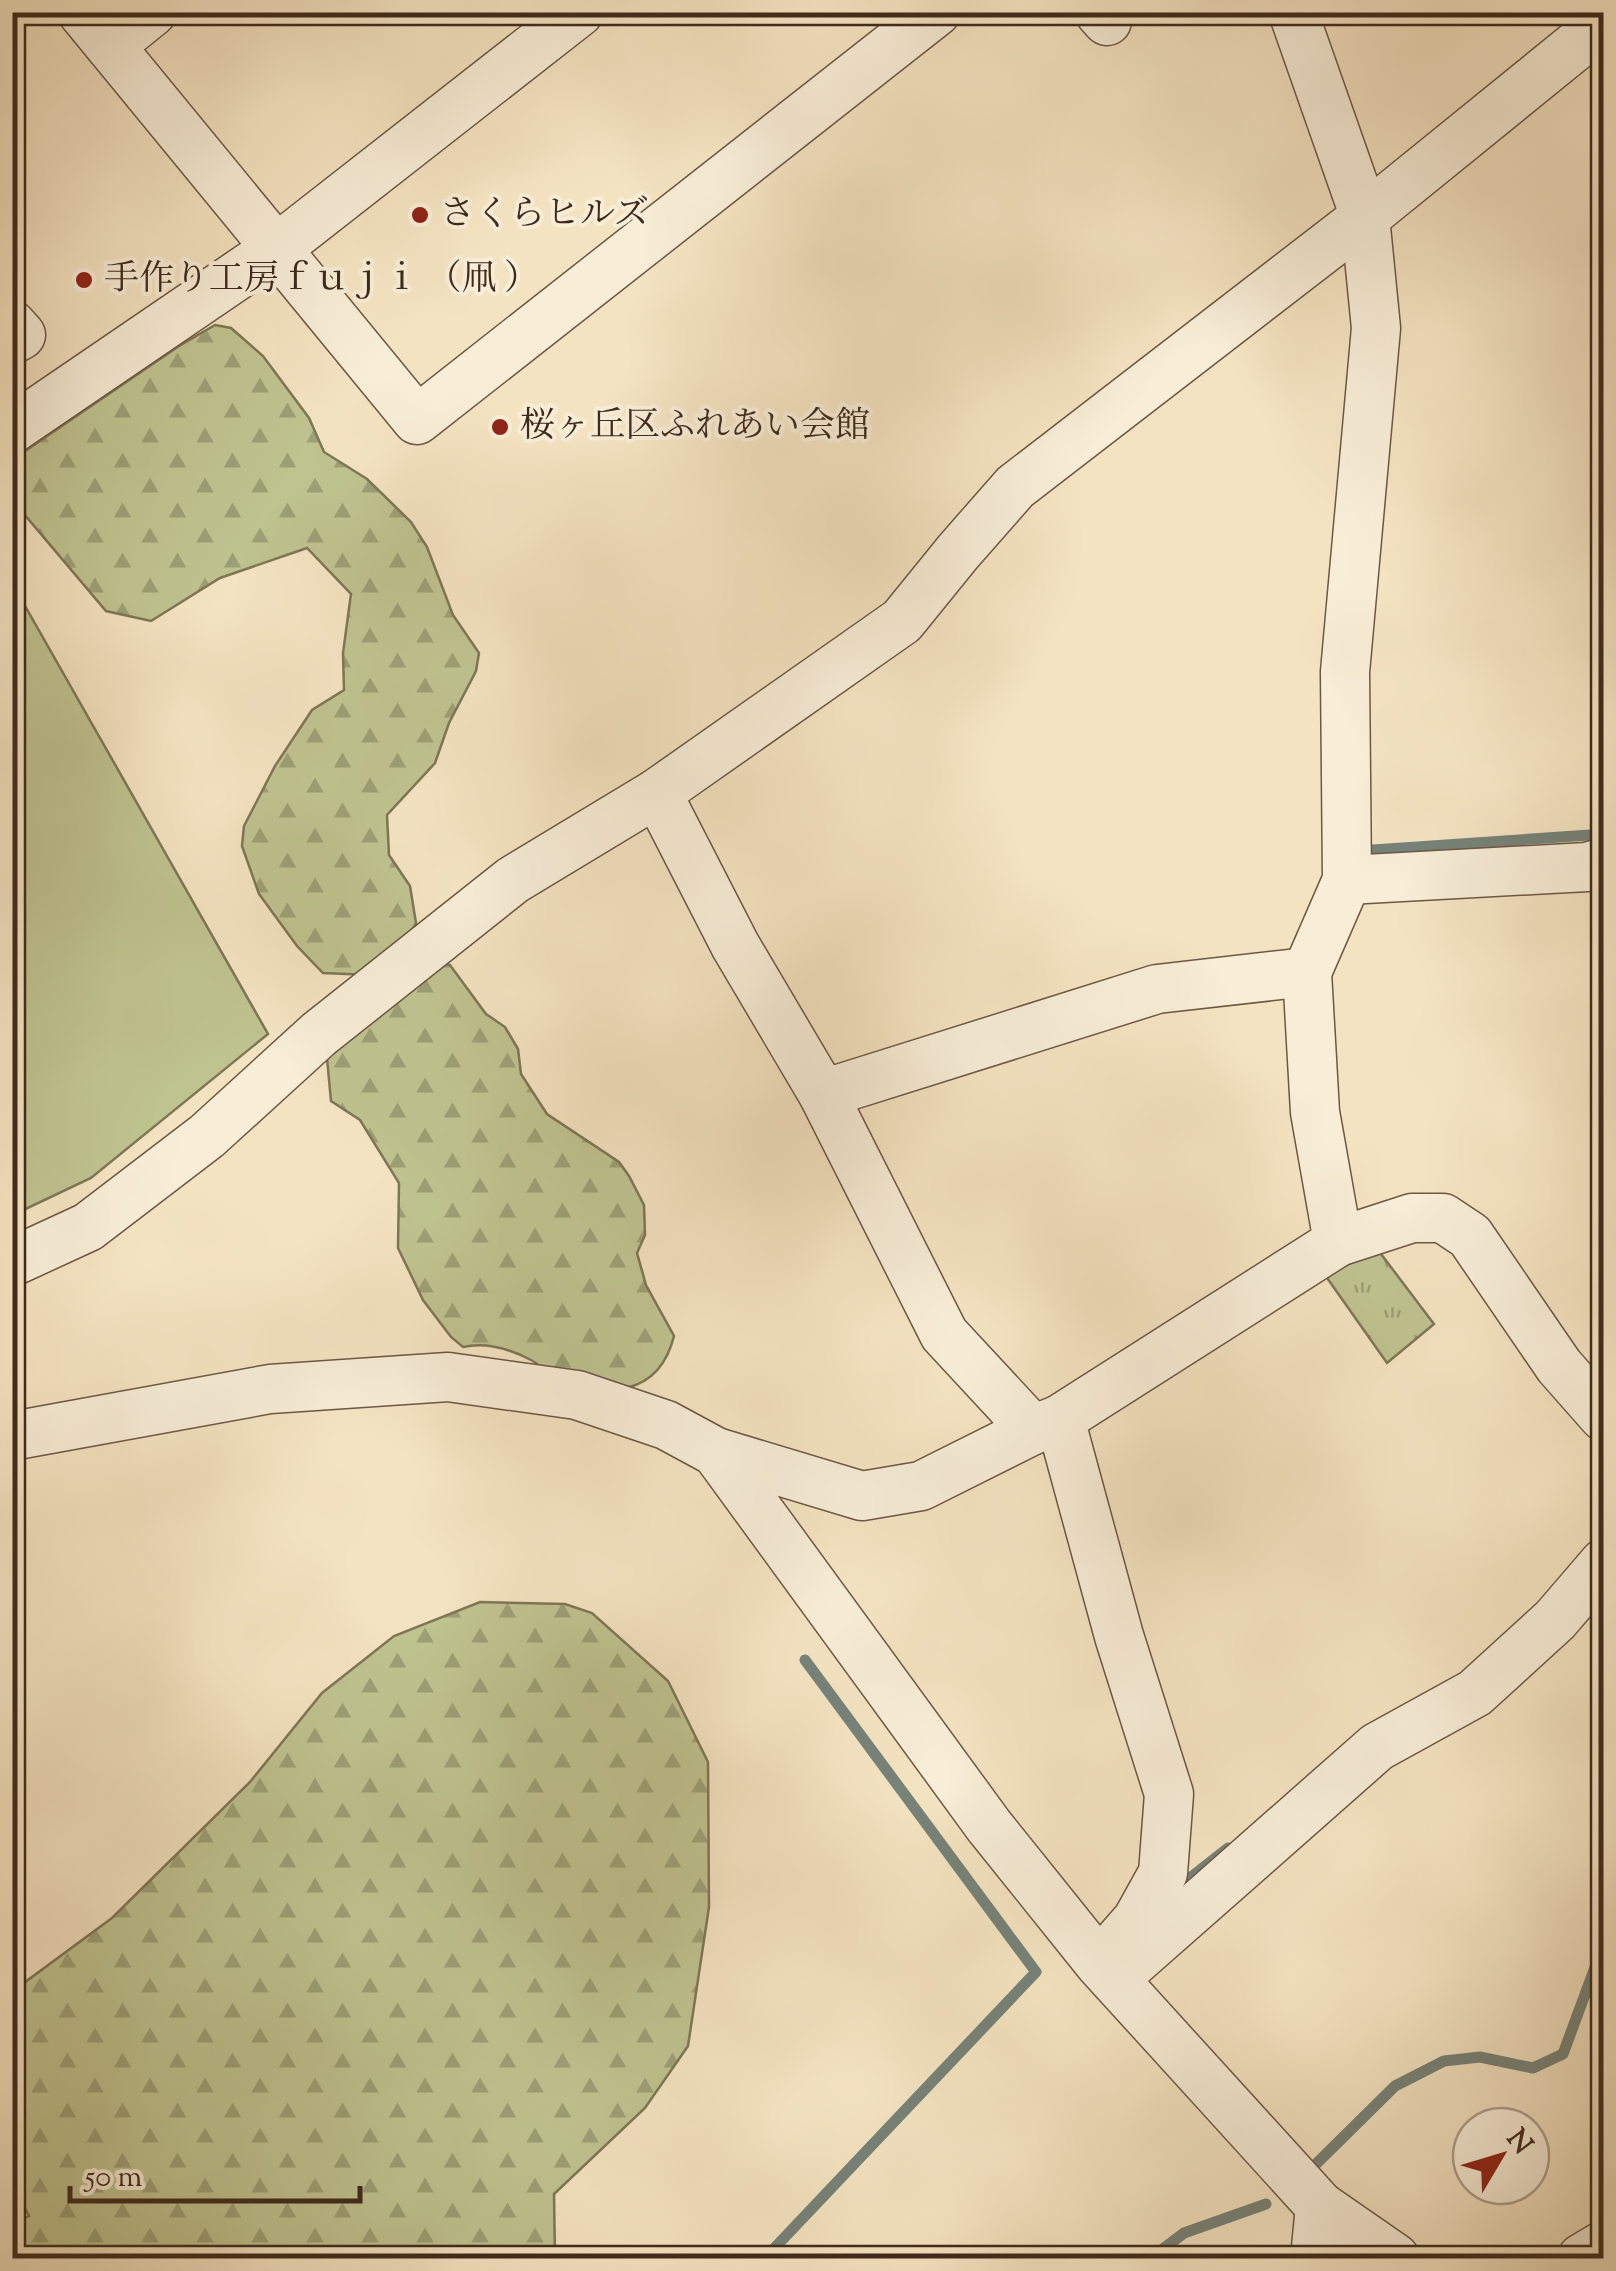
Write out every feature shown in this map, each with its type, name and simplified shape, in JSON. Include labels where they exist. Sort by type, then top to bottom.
[{"type":"street","points":[[152,12],[96,29],[417,420],[936,12]]},
{"type":"street","points":[[12,429],[276,249],[579,12]]},
{"type":"street","points":[[1292,12],[1365,217],[1376,328],[1346,672],[1347,880],[1308,972],[1315,1112],[1338,1242]]},
{"type":"street","points":[[12,1262],[88,1227],[208,1136],[319,1034],[513,880],[657,793],[902,622],[1015,487],[1365,217],[1604,24]]},
{"type":"street","points":[[12,325],[21,336],[12,340]]},
{"type":"street","points":[[657,793],[735,945],[822,1094],[944,1334],[1046,1424],[1169,1794],[1162,1873],[1107,1971]]},
{"type":"street","points":[[1347,880],[1588,867],[1604,862]]},
{"type":"street","points":[[822,1094],[1157,989],[1308,972]]},
{"type":"street","points":[[12,1436],[270,1389],[448,1377],[577,1395],[666,1425],[716,1452],[862,1496],[922,1486],[1046,1424],[1338,1242],[1412,1218],[1443,1218],[1470,1236],[1559,1366],[1604,1417]]},
{"type":"street","points":[[716,1452],[989,1826],[1107,1971],[1320,2206],[1395,2258]]},
{"type":"street","points":[[1107,1971],[1377,1747],[1475,1693],[1555,1620],[1604,1563]]},
{"type":"street","points":[[1315,2258],[1320,2206]]},
{"type":"street","points":[[1582,2258],[1604,2244]]},
{"type":"green space","points":[[215,325],[231,328],[263,356],[309,418],[324,452],[367,479],[411,522],[427,547],[453,615],[479,653],[476,671],[449,723],[435,763],[387,815],[389,855],[410,886],[416,923],[395,960],[370,975],[323,973],[297,946],[259,894],[242,846],[244,826],[275,766],[312,710],[344,690],[343,653],[351,594],[307,548],[220,578],[151,621],[106,611],[13,501],[12,460]]},
{"type":"green space","points":[[12,583],[268,1034],[91,1178],[13,1215]]},
{"type":"green space","points":[[433,960],[450,965],[486,1014],[505,1027],[518,1049],[521,1074],[547,1114],[619,1162],[644,1205],[645,1235],[637,1253],[646,1285],[674,1336],[667,1356],[644,1381],[612,1390],[594,1389],[556,1378],[531,1360],[506,1350],[480,1345],[463,1347],[423,1300],[398,1248],[399,1183],[360,1120],[331,1101],[327,1058]]},
{"type":"green space","points":[[1378,1250],[1434,1324],[1387,1363],[1325,1275]]},
{"type":"green space","points":[[480,1602],[565,1604],[592,1613],[668,1681],[708,1762],[709,1907],[688,2046],[645,2108],[554,2194],[555,2258],[13,2258],[13,2224],[29,2216],[13,2186],[13,1991],[112,1918],[250,1782],[322,1693],[394,1636]]},
{"type":"waterway","points":[[1373,850],[1604,834]]},
{"type":"waterway","points":[[765,2258],[1036,1972],[805,1660]]},
{"type":"waterway","points":[[1181,1885],[1228,1848]]},
{"type":"waterway","points":[[1314,2166],[1395,2086],[1444,2061],[1480,2057],[1533,2068],[1563,2054],[1604,1943]]},
{"type":"waterway","points":[[1151,2258],[1184,2233],[1266,2204]]},
{"type":"place","name":"さくらヒルズ","points":[[420,215]]},
{"type":"place","name":"手作り工房ｆｕｊｉ （凧 ）","points":[[84,280]]},
{"type":"place","name":"桜ヶ丘区ふれあい会館","points":[[500,427]]}]
